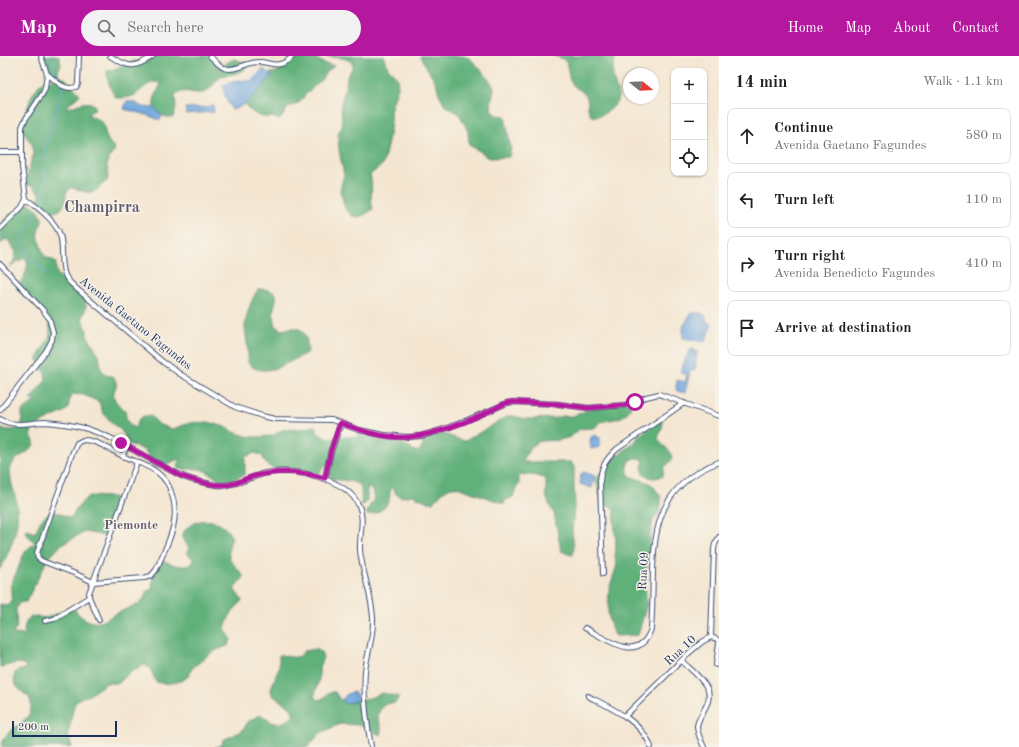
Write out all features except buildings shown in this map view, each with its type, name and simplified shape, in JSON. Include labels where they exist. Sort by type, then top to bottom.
[{"type":"street","points":[[0,229],[22,208],[26,200],[21,152],[23,123],[43,93],[47,74],[41,56]]},
{"type":"street","points":[[47,74],[63,87],[76,87],[78,84],[79,56]]},
{"type":"street","points":[[110,56],[124,65],[134,66],[153,56]]},
{"type":"street","points":[[210,56],[221,66],[228,69],[257,62],[277,65],[285,62],[293,56]]},
{"type":"street","points":[[0,152],[21,152]]},
{"type":"street","name":"Avenida Gaetano Fagundes","points":[[26,200],[37,207],[48,218],[59,234],[62,244],[65,276],[71,284],[163,362],[180,374],[235,407],[262,416],[275,419],[332,420],[359,430],[384,435],[408,437],[421,436],[438,431],[506,403],[512,402],[596,408],[625,405],[656,394],[663,395],[719,416]]},
{"type":"street","points":[[0,264],[42,309],[49,318],[53,332],[52,340],[46,351],[0,410]]},
{"type":"street","points":[[603,574],[600,481],[604,462],[617,449],[684,403]]},
{"type":"street","points":[[0,419],[8,423],[16,424],[46,422],[73,426],[102,434],[132,448],[181,476],[218,485],[233,484],[254,476],[268,473],[294,473],[325,478],[344,489],[354,498],[361,512],[359,545],[360,556],[373,618],[365,672],[365,693],[371,747]]},
{"type":"street","points":[[325,478],[331,450],[340,423]]},
{"type":"street","points":[[83,440],[92,441],[122,456],[157,472],[164,478],[174,498],[176,518],[156,570],[151,576],[144,578],[93,582],[38,558],[37,553],[78,443],[83,440]]},
{"type":"street","points":[[122,456],[128,446]]},
{"type":"street","points":[[130,459],[132,448]]},
{"type":"street","points":[[99,620],[89,597],[93,582],[137,462]]},
{"type":"street","name":"Rua 09","points":[[585,628],[621,646],[630,648],[646,641],[651,629],[655,537],[662,514],[670,499],[683,483],[699,470],[719,462]]},
{"type":"street","name":"Rua 10","points":[[625,716],[702,642],[711,637],[714,550],[715,544],[719,537]]},
{"type":"street","points":[[45,621],[54,619],[89,597]]},
{"type":"street","points":[[711,637],[719,640]]},
{"type":"street","points":[[716,665],[719,643]]},
{"type":"street","points":[[682,661],[704,684],[710,695],[697,728],[704,747]]},
{"type":"street","points":[[588,696],[625,716],[645,735],[651,747]]},
{"type":"green space","points":[[41,56],[59,56],[61,64],[58,71],[59,76],[66,79],[80,94],[66,109],[81,103],[89,103],[95,106],[93,111],[88,114],[103,123],[105,134],[115,148],[107,164],[107,181],[92,192],[70,188],[66,193],[63,207],[55,212],[42,208],[36,200],[40,194],[33,185],[27,185],[25,183],[33,155],[32,144],[23,132],[23,119],[32,95],[39,85],[46,80],[54,80]]},
{"type":"green space","points":[[157,56],[211,56],[217,63],[223,65],[234,59],[246,63],[246,68],[238,73],[223,76],[208,91],[202,93],[182,92],[175,95],[175,114],[173,117],[166,117],[156,112],[154,105],[161,83],[156,82],[149,84],[131,97],[116,98],[112,92],[107,75],[107,71],[133,61],[139,62]]},
{"type":"green space","points":[[291,56],[316,56],[316,59],[334,66],[326,72],[322,79],[305,95],[299,103],[287,108],[279,120],[272,117],[260,116],[248,109],[243,99],[262,75],[276,72],[282,68]]},
{"type":"green space","points":[[325,56],[384,56],[388,68],[397,77],[398,87],[390,111],[391,123],[383,164],[370,175],[372,183],[371,201],[373,209],[359,217],[352,216],[345,208],[340,190],[344,175],[339,150],[338,133],[342,127],[341,105],[348,74],[353,67],[352,63],[347,59]]},
{"type":"green space","points":[[420,56],[466,56],[482,70],[494,87],[491,109],[496,115],[505,116],[511,149],[509,157],[486,157],[483,153],[469,145],[468,132],[462,119],[457,112],[445,105],[439,94],[436,83]]},
{"type":"green space","points":[[553,56],[616,56],[613,67],[613,75],[618,99],[614,106],[603,114],[591,116],[587,98],[584,93],[573,85],[570,80],[566,63],[564,60]]},
{"type":"green space","points":[[24,203],[33,206],[41,215],[42,221],[38,233],[40,245],[45,257],[55,261],[56,271],[59,277],[78,292],[85,301],[86,308],[82,318],[87,330],[87,335],[99,355],[101,369],[106,375],[113,376],[115,380],[116,385],[114,394],[117,403],[125,410],[126,418],[132,427],[135,428],[139,419],[144,416],[151,416],[160,425],[172,429],[190,423],[208,422],[252,437],[272,436],[282,430],[315,426],[318,434],[329,438],[360,436],[373,437],[384,442],[401,441],[417,452],[422,448],[424,440],[437,435],[445,434],[465,441],[508,416],[525,419],[557,418],[561,416],[573,416],[592,408],[627,402],[631,405],[629,410],[623,416],[601,422],[594,428],[580,429],[568,438],[537,442],[530,448],[524,459],[523,462],[571,462],[574,467],[575,496],[572,531],[574,548],[573,555],[561,551],[554,513],[546,496],[546,479],[534,475],[519,475],[519,485],[516,487],[513,497],[504,501],[505,504],[457,487],[447,489],[433,502],[428,502],[413,495],[401,497],[396,494],[393,488],[390,491],[389,501],[384,508],[376,513],[367,515],[368,509],[374,497],[371,489],[367,488],[367,502],[362,505],[360,485],[350,481],[332,479],[329,474],[327,464],[317,476],[291,470],[275,469],[267,465],[263,456],[255,453],[245,457],[245,474],[232,480],[225,481],[200,469],[178,469],[179,459],[154,468],[144,450],[129,444],[121,430],[116,427],[103,413],[99,402],[84,395],[72,394],[68,409],[32,429],[31,435],[34,441],[33,446],[18,458],[11,467],[11,482],[18,514],[16,530],[11,547],[0,569],[0,429],[9,430],[20,428],[22,426],[22,411],[35,401],[30,400],[46,380],[45,373],[37,358],[47,343],[50,333],[50,327],[43,313],[16,288],[25,275],[27,259],[24,258],[10,266],[14,261],[16,252],[6,239],[0,244],[0,225],[10,214],[18,211]]},
{"type":"green space","points":[[259,289],[268,290],[276,294],[273,312],[276,326],[281,330],[298,328],[304,333],[307,344],[308,352],[286,364],[270,370],[254,368],[248,363],[245,323],[251,302]]},
{"type":"green space","points":[[658,422],[663,422],[658,438],[670,452],[672,459],[664,468],[663,476],[652,478],[643,473],[642,467],[644,461],[640,458],[634,458],[629,461],[627,467],[628,473],[632,477],[650,483],[661,497],[660,511],[653,520],[650,536],[645,586],[647,604],[638,635],[616,636],[612,631],[608,613],[609,589],[617,565],[615,559],[615,511],[611,506],[602,505],[596,480],[604,468],[636,441],[638,436]]},
{"type":"green space","points":[[89,496],[113,497],[117,499],[105,536],[85,532],[62,544],[47,560],[26,602],[18,605],[16,612],[17,626],[16,630],[13,632],[14,634],[25,635],[25,625],[31,616],[47,618],[74,607],[84,619],[92,622],[99,622],[138,605],[143,600],[147,591],[152,589],[153,577],[161,560],[179,566],[192,564],[194,560],[186,552],[189,548],[181,536],[186,529],[193,524],[207,520],[222,525],[232,538],[229,545],[230,560],[244,577],[234,589],[242,600],[229,617],[225,628],[231,639],[229,645],[210,654],[193,667],[187,677],[181,681],[168,683],[156,682],[150,668],[144,665],[129,673],[119,683],[106,683],[88,696],[82,697],[76,701],[73,709],[68,735],[72,747],[2,747],[8,734],[25,720],[31,708],[30,699],[18,688],[14,678],[15,673],[18,670],[24,670],[26,666],[21,663],[17,663],[0,667],[0,604],[8,606],[10,604],[12,580],[23,555],[31,546],[35,544],[25,531],[28,530],[35,533],[43,517],[50,513],[59,513],[71,518],[79,506]]},
{"type":"green space","points":[[316,649],[321,652],[323,657],[319,669],[319,680],[314,697],[319,700],[325,697],[329,692],[335,692],[340,700],[352,702],[370,698],[382,693],[399,697],[395,703],[389,703],[381,707],[378,717],[381,726],[380,735],[360,725],[340,724],[320,733],[308,747],[215,747],[222,745],[223,740],[242,731],[248,722],[259,715],[276,723],[286,721],[292,717],[294,715],[291,708],[272,695],[271,689],[279,667],[279,655],[295,657],[304,651]]},
{"type":"water","points":[[263,69],[272,76],[244,105],[232,110],[225,97],[223,85],[238,80],[251,81]]},
{"type":"water","points":[[127,101],[136,103],[142,107],[155,108],[162,116],[160,120],[124,109]]},
{"type":"water","points":[[213,104],[214,112],[186,114],[185,108],[203,108]]},
{"type":"water","points":[[691,313],[701,313],[705,315],[708,323],[712,324],[705,342],[683,338],[683,327]]},
{"type":"water","points":[[692,349],[697,352],[695,370],[690,371],[685,393],[677,391],[677,380],[685,382],[687,375],[680,372],[688,354]]},
{"type":"water","points":[[595,435],[600,438],[600,447],[591,449],[591,437]]},
{"type":"water","points":[[584,472],[595,476],[592,488],[580,484],[581,474]]},
{"type":"water","points":[[353,692],[357,695],[358,700],[345,704],[342,700],[343,698],[347,694]]},
{"type":"waterway","points":[[49,56],[60,82]]},
{"type":"waterway","points":[[41,207],[44,203],[45,146],[63,89],[62,87]]},
{"type":"waterway","points":[[36,215],[22,237],[25,252],[50,277]]},
{"type":"district","name":"Champirra","points":[[102,206]]},
{"type":"district","name":"Piemonte","points":[[131,524]]},
{"type":"route","points":[[121,443],[181,476],[218,485],[233,484],[254,476],[268,473],[308,474],[325,478],[331,450],[340,423],[359,430],[384,435],[408,437],[421,436],[438,431],[506,403],[512,402],[558,404],[588,408],[625,405],[635,402]]}]
